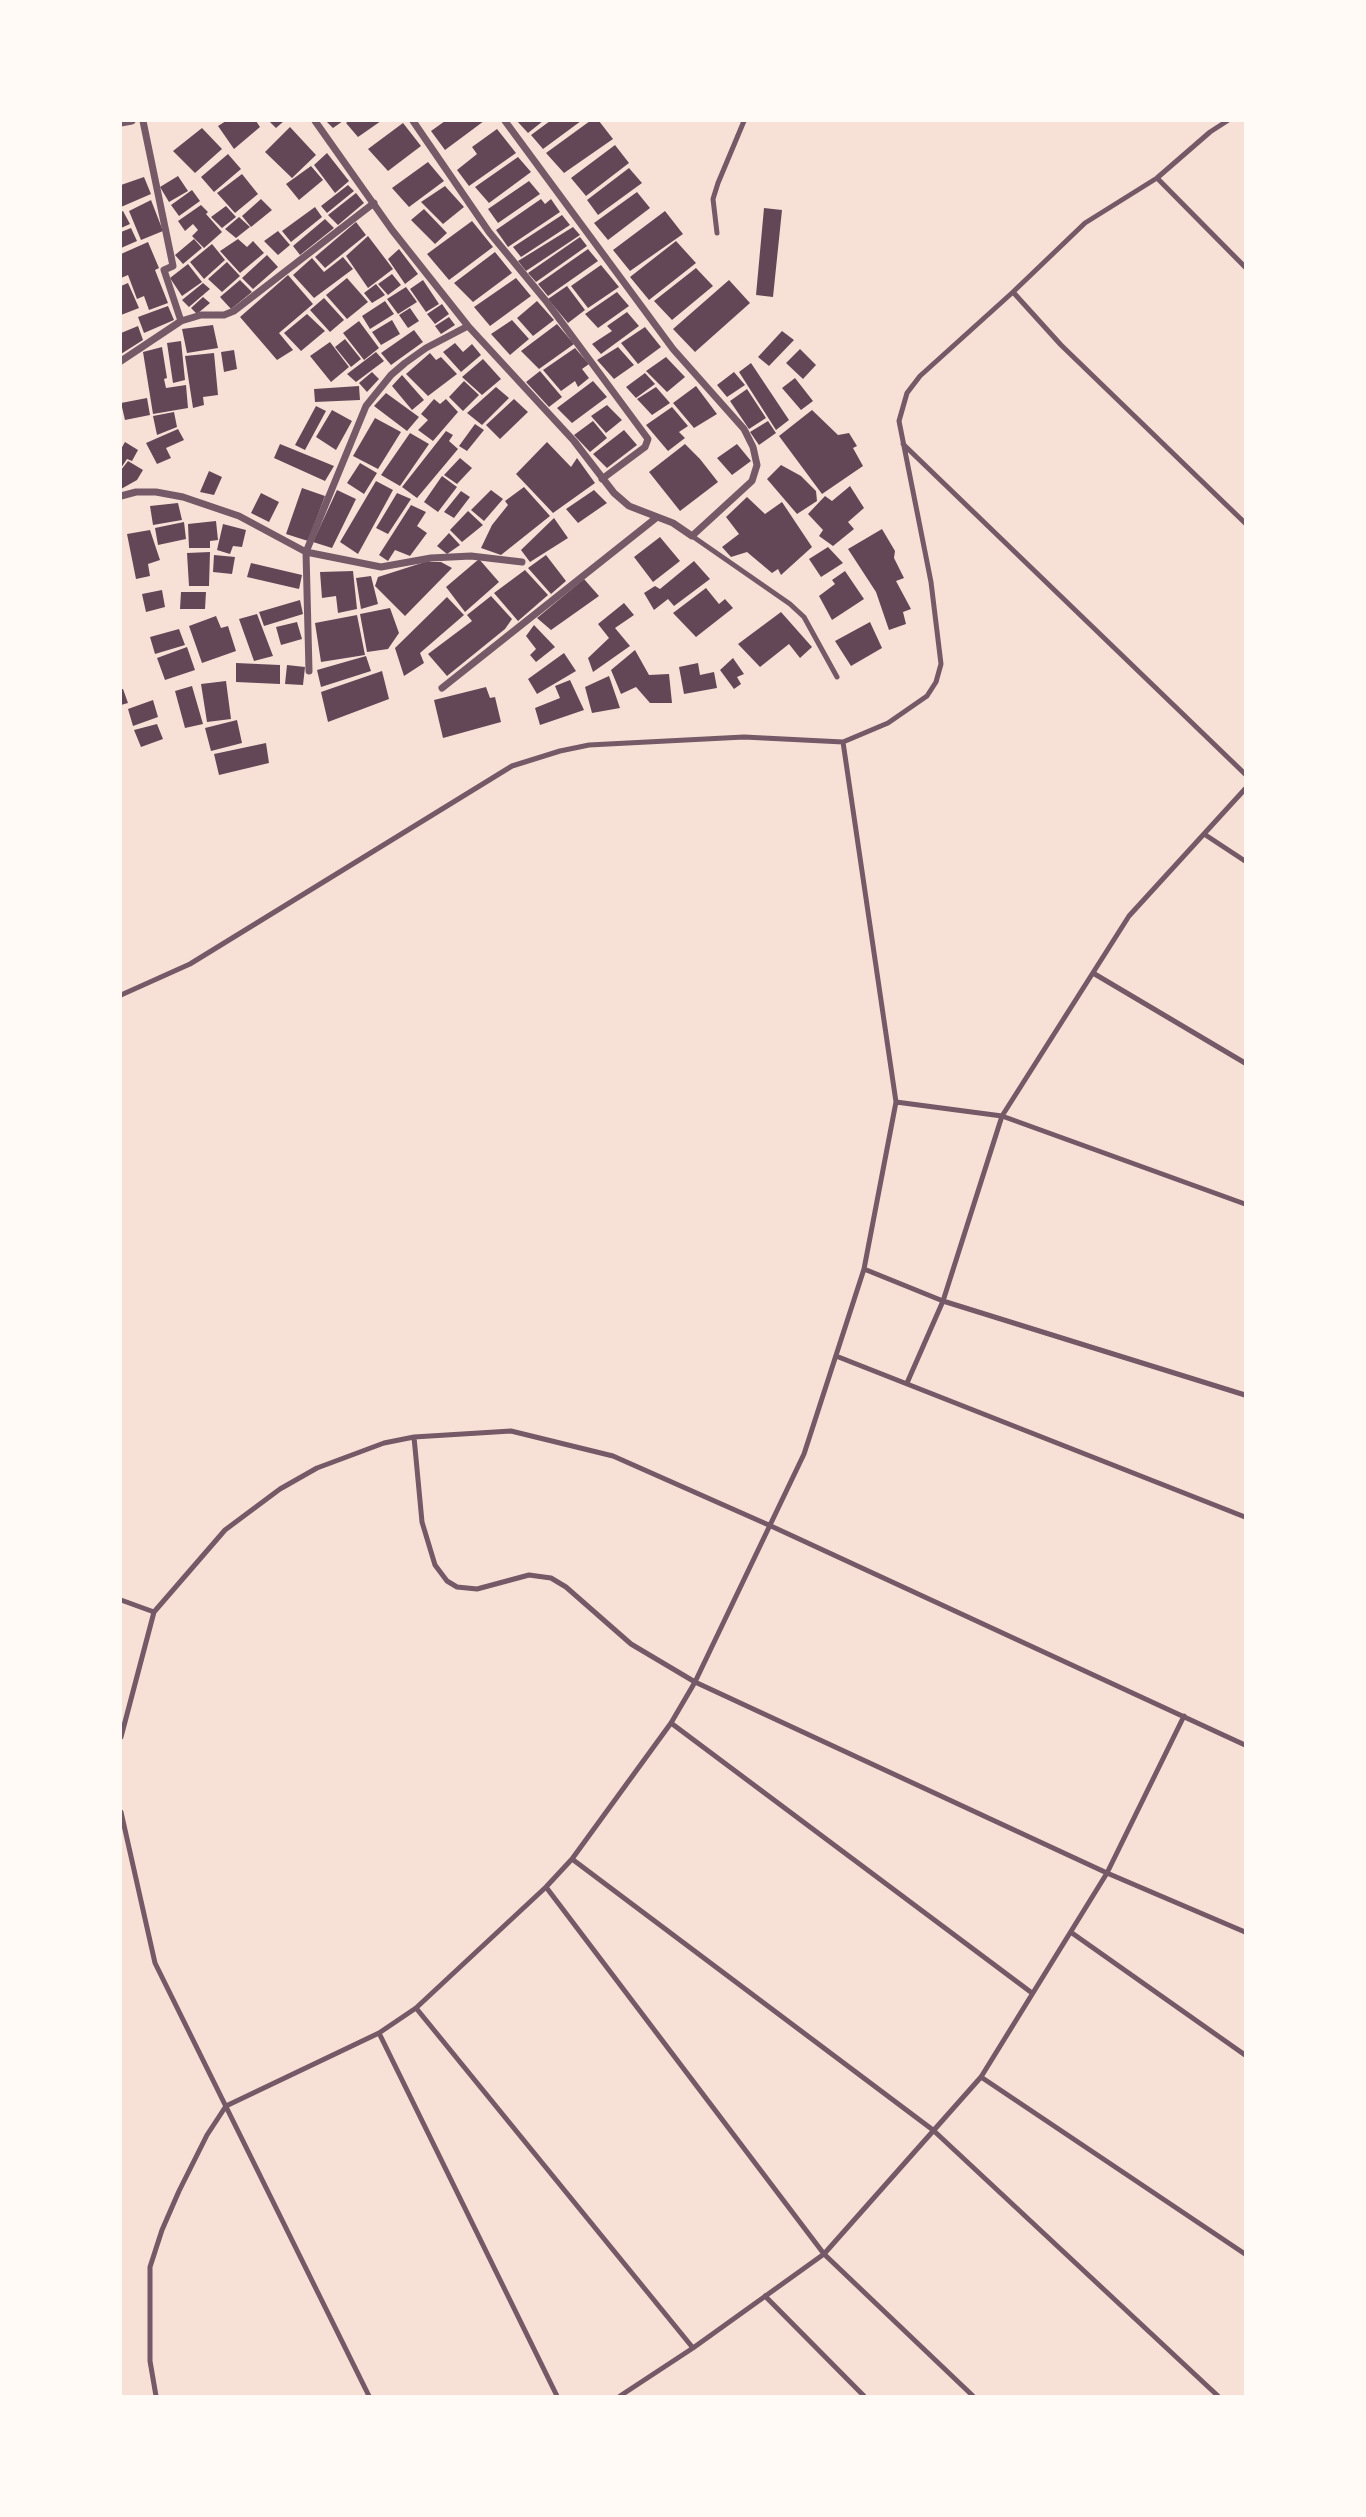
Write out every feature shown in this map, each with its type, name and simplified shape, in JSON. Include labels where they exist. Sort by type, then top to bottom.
[{"type":"street","points":[[121,123],[132,121]]},
{"type":"street","points":[[143,121],[173,267],[164,270],[181,321]]},
{"type":"street","points":[[316,121],[392,230],[468,326],[574,441],[602,478],[629,506],[673,523],[692,536],[752,481],[757,465],[749,438],[673,349],[505,121]]},
{"type":"street","points":[[413,121],[489,232],[547,301],[648,439],[645,447],[602,478]]},
{"type":"street","points":[[121,361],[181,321],[201,315],[224,315],[234,311],[374,203]]},
{"type":"street","points":[[309,671],[306,552],[366,406],[405,363],[426,348],[468,326]]},
{"type":"street","points":[[121,496],[136,492],[156,492],[183,497],[239,516],[306,552],[382,567],[431,558],[471,556],[522,562]]},
{"type":"street","points":[[442,688],[656,518]]},
{"type":"lane","points":[[717,233],[713,199],[744,121]]},
{"type":"lane","points":[[121,995],[190,964],[512,766],[589,745],[744,737],[843,742],[888,723],[927,696],[936,682],[941,664],[931,582],[899,421],[907,393],[920,376],[1085,223],[1157,178],[1210,132],[1227,121]]},
{"type":"lane","points":[[1157,178],[1245,267]]},
{"type":"lane","points":[[1013,292],[1061,345],[1245,523]]},
{"type":"lane","points":[[902,444],[1245,774]]},
{"type":"lane","points":[[692,536],[790,604],[804,617],[837,677]]},
{"type":"lane","points":[[156,2396],[150,2361],[150,2267],[179,2191],[207,2135],[226,2106],[379,2033],[416,2008],[546,1887],[572,1859],[671,1723],[695,1682],[804,1454],[864,1269],[897,1102],[843,742]]},
{"type":"lane","points":[[907,1382],[943,1301],[1002,1116],[1129,916],[1245,789]]},
{"type":"lane","points":[[1204,834],[1245,861]]},
{"type":"lane","points":[[1093,973],[1245,1063]]},
{"type":"lane","points":[[897,1102],[1002,1116],[1245,1204]]},
{"type":"lane","points":[[864,1269],[943,1301],[1245,1395]]},
{"type":"lane","points":[[836,1356],[1245,1517]]},
{"type":"lane","points":[[121,1737],[154,1612],[225,1530],[280,1489],[317,1468],[384,1443],[414,1437],[511,1430],[613,1457],[771,1526],[1245,1745]]},
{"type":"lane","points":[[414,1437],[422,1521],[435,1565],[447,1580],[457,1587],[477,1589],[529,1575],[551,1578],[566,1587],[631,1644],[695,1682],[1107,1873],[1245,1932]]},
{"type":"lane","points":[[121,1600],[154,1612]]},
{"type":"lane","points":[[620,2396],[693,2348],[824,2253],[981,2077],[1107,1873],[1185,1716]]},
{"type":"lane","points":[[671,1723],[1032,1993]]},
{"type":"lane","points":[[121,1812],[155,1963],[369,2396]]},
{"type":"lane","points":[[572,1859],[933,2130],[1218,2396]]},
{"type":"lane","points":[[546,1887],[824,2253],[973,2396]]},
{"type":"lane","points":[[1072,1933],[1245,2055]]},
{"type":"lane","points":[[416,2008],[693,2348]]},
{"type":"lane","points":[[379,2033],[556,2396]]},
{"type":"lane","points":[[981,2077],[1245,2254]]},
{"type":"lane","points":[[765,2297],[864,2396]]},
{"type":"lane","points":[[632,2388],[638,2396]]},
{"type":"building","points":[[226,121],[256,121],[260,127],[234,149],[218,126]]},
{"type":"building","points":[[269,121],[284,121],[276,128]]},
{"type":"building","points":[[326,121],[343,121],[333,128]]},
{"type":"building","points":[[381,121],[358,137],[346,123]]},
{"type":"building","points":[[445,121],[484,121],[445,150],[431,131]]},
{"type":"building","points":[[517,121],[543,121],[528,133]]},
{"type":"building","points":[[550,121],[581,121],[543,149],[531,135]]},
{"type":"building","points":[[590,121],[599,121],[613,139],[564,173],[546,153]]},
{"type":"building","points":[[403,123],[421,146],[388,171],[368,149]]},
{"type":"building","points":[[290,127],[316,155],[292,178],[265,152]]},
{"type":"building","points":[[202,128],[222,149],[195,173],[173,151]]},
{"type":"building","points":[[497,129],[516,153],[469,186],[457,170],[477,154],[472,147]]},
{"type":"building","points":[[615,145],[629,163],[586,196],[571,178]]},
{"type":"building","points":[[327,153],[349,181],[335,193],[314,165]]},
{"type":"building","points":[[228,154],[241,169],[214,192],[201,177]]},
{"type":"building","points":[[518,157],[531,172],[489,203],[475,187]]},
{"type":"building","points":[[428,162],[444,181],[409,207],[392,188]]},
{"type":"building","points":[[311,166],[323,180],[299,200],[286,184]]},
{"type":"building","points":[[629,168],[642,183],[598,215],[587,200]]},
{"type":"building","points":[[242,174],[258,194],[235,213],[217,193]]},
{"type":"building","points":[[178,176],[188,191],[169,202],[160,187]]},
{"type":"building","points":[[144,177],[151,194],[121,207],[121,185]]},
{"type":"building","points":[[529,181],[540,194],[498,223],[488,209]]},
{"type":"building","points":[[348,185],[354,191],[327,213],[321,206]]},
{"type":"building","points":[[445,186],[464,207],[443,224],[421,202]]},
{"type":"building","points":[[192,190],[200,201],[179,216],[171,205]]},
{"type":"building","points":[[637,192],[650,208],[608,240],[594,223]]},
{"type":"building","points":[[356,193],[364,203],[338,225],[328,215]]},
{"type":"building","points":[[261,199],[272,210],[251,227],[242,216]]},
{"type":"building","points":[[541,199],[545,204],[551,199],[560,212],[508,247],[496,230]]},
{"type":"building","points":[[151,200],[163,231],[141,240],[129,211]]},
{"type":"building","points":[[201,205],[222,232],[204,248],[192,236],[198,230],[193,224],[185,231],[178,221]]},
{"type":"building","points":[[226,206],[236,217],[222,228],[211,217]]},
{"type":"building","points":[[315,207],[322,217],[291,242],[282,231]]},
{"type":"building","points":[[764,208],[782,210],[773,297],[756,295]]},
{"type":"building","points":[[424,209],[447,233],[435,244],[411,220]]},
{"type":"building","points":[[123,211],[130,224],[121,228],[121,212]]},
{"type":"building","points":[[665,211],[683,234],[630,271],[613,250]]},
{"type":"building","points":[[562,215],[570,225],[521,257],[513,247]]},
{"type":"building","points":[[239,217],[250,227],[236,238],[225,229]]},
{"type":"building","points":[[325,219],[334,228],[300,255],[293,246]]},
{"type":"building","points":[[472,221],[493,247],[449,280],[427,254]]},
{"type":"building","points":[[356,222],[366,235],[325,268],[315,257]]},
{"type":"building","points":[[573,227],[580,235],[526,271],[518,261]]},
{"type":"building","points":[[131,228],[137,241],[121,248],[121,232]]},
{"type":"building","points":[[278,231],[290,245],[278,255],[264,241]]},
{"type":"building","points":[[368,236],[393,269],[368,288],[346,256]]},
{"type":"building","points":[[580,237],[587,246],[536,282],[528,273]]},
{"type":"building","points":[[194,239],[202,248],[183,264],[175,255]]},
{"type":"building","points":[[238,239],[247,247],[253,241],[264,253],[240,273],[220,251]]},
{"type":"building","points":[[676,241],[696,263],[649,300],[630,277]]},
{"type":"building","points":[[148,242],[159,268],[155,270],[168,303],[149,310],[144,296],[137,299],[128,275],[121,278],[121,254]]},
{"type":"building","points":[[212,244],[225,260],[204,279],[190,262]]},
{"type":"building","points":[[399,249],[418,274],[405,284],[388,259]]},
{"type":"building","points":[[588,249],[598,261],[548,296],[538,284]]},
{"type":"building","points":[[495,252],[512,273],[473,302],[454,283]]},
{"type":"building","points":[[267,255],[278,267],[253,289],[242,278]]},
{"type":"building","points":[[343,257],[353,269],[314,298],[293,275],[312,258],[324,272]]},
{"type":"building","points":[[227,262],[240,276],[222,292],[208,279]]},
{"type":"building","points":[[188,264],[202,282],[182,296],[170,278]]},
{"type":"building","points":[[601,265],[619,287],[588,308],[571,286]]},
{"type":"building","points":[[696,268],[713,286],[672,320],[654,301]]},
{"type":"building","points":[[392,274],[401,285],[388,295],[378,284]]},
{"type":"building","points":[[288,275],[313,304],[279,333],[293,350],[277,360],[240,317]]},
{"type":"building","points":[[347,278],[368,302],[347,319],[326,295]]},
{"type":"building","points":[[516,278],[531,296],[490,326],[474,307]]},
{"type":"building","points":[[240,280],[252,292],[231,309],[220,297]]},
{"type":"building","points":[[423,280],[439,304],[426,312],[410,289]]},
{"type":"building","points":[[729,280],[750,303],[695,352],[673,329]]},
{"type":"building","points":[[128,283],[139,308],[121,315],[121,286]]},
{"type":"building","points":[[203,283],[210,289],[189,307],[182,300]]},
{"type":"building","points":[[376,284],[385,295],[372,303],[364,293]]},
{"type":"building","points":[[567,286],[585,310],[568,323],[548,299]]},
{"type":"building","points":[[406,287],[417,302],[398,314],[387,299]]},
{"type":"building","points":[[617,292],[629,306],[598,328],[585,314]]},
{"type":"building","points":[[203,297],[210,303],[197,314],[191,308]]},
{"type":"building","points":[[324,298],[344,320],[330,332],[310,310]]},
{"type":"building","points":[[385,301],[394,314],[370,329],[362,316]]},
{"type":"building","points":[[537,301],[554,320],[533,336],[517,318]]},
{"type":"building","points":[[442,304],[449,314],[435,324],[427,314]]},
{"type":"building","points":[[168,306],[174,320],[144,333],[138,317]]},
{"type":"building","points":[[410,308],[419,321],[408,328],[399,315]]},
{"type":"building","points":[[627,312],[639,326],[601,354],[592,344],[612,331],[607,326]]},
{"type":"building","points":[[307,314],[325,331],[301,351],[284,333]]},
{"type":"building","points":[[449,317],[455,325],[441,334],[435,326]]},
{"type":"building","points":[[392,320],[400,334],[381,345],[372,332]]},
{"type":"building","points":[[512,320],[529,339],[510,355],[491,334]]},
{"type":"building","points":[[359,321],[379,348],[364,360],[343,333]]},
{"type":"building","points":[[557,324],[574,344],[539,369],[521,351]]},
{"type":"building","points":[[213,325],[218,348],[187,353],[182,329]]},
{"type":"building","points":[[138,326],[143,340],[121,354],[121,333]]},
{"type":"building","points":[[645,327],[661,347],[638,364],[621,343]]},
{"type":"building","points":[[414,330],[423,342],[391,365],[381,353]]},
{"type":"building","points":[[782,331],[794,340],[769,366],[758,357]]},
{"type":"building","points":[[345,339],[361,359],[351,367],[335,347]]},
{"type":"building","points":[[181,341],[185,380],[173,383],[167,343]]},
{"type":"building","points":[[330,342],[349,367],[331,382],[310,356]]},
{"type":"building","points":[[455,343],[463,352],[472,344],[481,355],[461,372],[443,352]]},
{"type":"building","points":[[162,347],[166,388],[186,385],[188,408],[153,414],[143,352]]},
{"type":"building","points":[[618,347],[634,365],[614,379],[597,360]]},
{"type":"building","points":[[575,348],[589,364],[582,369],[589,378],[578,387],[575,381],[561,391],[543,370]]},
{"type":"building","points":[[800,349],[816,365],[803,379],[786,363]]},
{"type":"building","points":[[234,350],[237,369],[224,372],[221,352]]},
{"type":"building","points":[[376,352],[384,361],[356,382],[347,374]]},
{"type":"building","points":[[214,353],[218,395],[203,397],[204,405],[193,408],[185,356]]},
{"type":"building","points":[[430,353],[436,360],[441,357],[457,374],[428,396],[406,374]]},
{"type":"building","points":[[666,357],[685,377],[667,392],[646,371]]},
{"type":"building","points":[[483,359],[501,379],[482,395],[462,377]]},
{"type":"building","points":[[751,363],[789,420],[776,430],[739,372]]},
{"type":"building","points":[[540,371],[562,397],[549,407],[526,382]]},
{"type":"building","points":[[372,372],[379,379],[367,392],[359,383]]},
{"type":"building","points":[[734,372],[745,385],[727,397],[717,385]]},
{"type":"building","points":[[645,373],[655,384],[636,398],[626,387]]},
{"type":"building","points":[[402,375],[424,400],[412,410],[392,386]]},
{"type":"building","points":[[795,378],[813,401],[801,410],[782,388]]},
{"type":"building","points":[[464,381],[479,395],[463,411],[449,397]]},
{"type":"building","points":[[593,381],[607,397],[572,423],[557,408]]},
{"type":"building","points":[[359,386],[360,400],[315,402],[314,389]]},
{"type":"building","points":[[696,386],[717,414],[694,428],[673,403]]},
{"type":"building","points":[[496,387],[509,398],[482,425],[467,413]]},
{"type":"building","points":[[656,387],[670,403],[652,415],[637,399]]},
{"type":"building","points":[[747,389],[766,418],[749,429],[730,401]]},
{"type":"building","points":[[386,393],[419,417],[407,431],[374,406]]},
{"type":"building","points":[[147,398],[150,415],[125,420],[121,403]]},
{"type":"building","points":[[434,399],[440,404],[446,399],[458,412],[433,441],[418,430],[428,420],[421,414]]},
{"type":"building","points":[[514,399],[528,412],[500,439],[486,425]]},
{"type":"building","points":[[607,405],[622,420],[606,433],[591,416]]},
{"type":"building","points":[[316,406],[326,411],[305,450],[295,445]]},
{"type":"building","points":[[672,407],[688,426],[679,432],[685,438],[668,451],[646,425]]},
{"type":"building","points":[[332,410],[352,421],[336,450],[316,437]]},
{"type":"building","points":[[812,410],[838,435],[849,433],[857,446],[853,448],[863,466],[822,494],[779,436]]},
{"type":"building","points":[[174,412],[177,427],[157,435],[153,416]]},
{"type":"building","points":[[375,418],[401,432],[378,469],[353,456]]},
{"type":"building","points":[[593,421],[607,438],[590,452],[574,435]]},
{"type":"building","points":[[768,421],[776,433],[759,445],[750,432]]},
{"type":"building","points":[[475,424],[484,430],[467,451],[459,446]]},
{"type":"building","points":[[178,429],[184,440],[166,448],[171,458],[157,464],[146,443]]},
{"type":"building","points":[[624,430],[637,445],[607,468],[593,454]]},
{"type":"building","points":[[446,431],[453,435],[449,441],[458,449],[417,498],[402,487]]},
{"type":"building","points":[[410,433],[429,444],[400,486],[381,475]]},
{"type":"building","points":[[125,442],[138,450],[132,461],[127,459],[121,468],[121,449]]},
{"type":"building","points":[[547,442],[571,467],[577,458],[595,483],[553,513],[516,474]]},
{"type":"building","points":[[280,444],[334,466],[325,481],[274,458]]},
{"type":"building","points":[[685,444],[718,482],[680,511],[649,472]]},
{"type":"building","points":[[737,444],[751,461],[732,475],[717,458]]},
{"type":"building","points":[[460,458],[472,468],[457,484],[444,475]]},
{"type":"building","points":[[128,461],[143,470],[137,480],[121,489],[121,470]]},
{"type":"building","points":[[360,463],[377,473],[364,494],[347,483]]},
{"type":"building","points":[[781,465],[801,476],[816,491],[817,501],[797,514],[767,479]]},
{"type":"building","points":[[209,471],[222,477],[214,495],[200,492]]},
{"type":"building","points":[[442,476],[457,487],[438,512],[424,502]]},
{"type":"building","points":[[376,481],[393,490],[358,554],[340,542]]},
{"type":"building","points":[[850,486],[864,508],[848,522],[854,529],[833,546],[819,536],[823,530],[808,514],[825,496],[832,501]]},
{"type":"building","points":[[524,487],[550,516],[501,555],[481,548],[492,525],[508,505],[505,501]]},
{"type":"building","points":[[302,488],[325,496],[308,541],[286,534]]},
{"type":"building","points":[[337,490],[356,499],[332,548],[313,542]]},
{"type":"building","points":[[491,490],[503,499],[484,521],[471,510]]},
{"type":"building","points":[[594,490],[607,503],[578,523],[566,509]]},
{"type":"building","points":[[461,491],[470,497],[454,518],[444,512]]},
{"type":"building","points":[[261,493],[279,502],[269,522],[251,513]]},
{"type":"building","points":[[397,493],[411,499],[388,534],[376,528]]},
{"type":"building","points":[[747,497],[765,514],[782,502],[812,547],[781,575],[778,569],[772,573],[747,552],[731,557],[722,547],[739,534],[726,517]]},
{"type":"building","points":[[178,503],[182,520],[153,525],[150,506]]},
{"type":"building","points":[[411,505],[426,512],[417,526],[427,533],[410,556],[395,550],[388,561],[379,555]]},
{"type":"building","points":[[468,511],[483,525],[462,542],[450,530]]},
{"type":"building","points":[[554,518],[568,538],[530,562],[521,550]]},
{"type":"building","points":[[216,521],[218,540],[210,541],[210,548],[189,548],[188,524]]},
{"type":"building","points":[[184,522],[186,539],[158,545],[155,528]]},
{"type":"building","points":[[223,524],[246,530],[242,547],[233,546],[230,554],[217,550]]},
{"type":"building","points":[[882,529],[895,551],[894,558],[904,578],[896,581],[911,609],[903,612],[906,624],[889,630],[876,592],[848,549]]},
{"type":"building","points":[[150,530],[160,560],[148,564],[150,576],[136,579],[127,534]]},
{"type":"building","points":[[449,533],[460,545],[447,554],[437,546]]},
{"type":"building","points":[[660,537],[680,561],[653,582],[634,557]]},
{"type":"building","points":[[828,547],[843,563],[821,577],[809,559]]},
{"type":"building","points":[[210,552],[209,586],[189,586],[187,553]]},
{"type":"building","points":[[214,555],[235,557],[232,574],[213,572]]},
{"type":"building","points":[[546,555],[566,581],[551,594],[528,568]]},
{"type":"building","points":[[479,559],[499,582],[465,612],[446,587]]},
{"type":"building","points":[[694,561],[710,579],[674,606],[668,599],[654,610],[644,593],[655,586],[660,589]]},
{"type":"building","points":[[425,562],[441,562],[452,568],[405,616],[375,586],[378,577]]},
{"type":"building","points":[[251,563],[302,575],[299,589],[247,577]]},
{"type":"building","points":[[525,570],[548,595],[518,621],[494,593]]},
{"type":"building","points":[[353,571],[357,609],[338,613],[336,596],[322,598],[320,572]]},
{"type":"building","points":[[845,571],[864,599],[832,620],[819,596],[835,584],[832,580]]},
{"type":"building","points":[[371,576],[378,604],[361,609],[356,578]]},
{"type":"building","points":[[584,579],[599,596],[551,630],[537,618]]},
{"type":"building","points":[[706,588],[719,604],[725,599],[733,608],[696,637],[673,613]]},
{"type":"building","points":[[162,590],[165,607],[146,612],[142,594]]},
{"type":"building","points":[[181,592],[206,592],[205,609],[180,609]]},
{"type":"building","points":[[491,596],[512,619],[505,629],[447,676],[428,654],[472,621],[467,615]]},
{"type":"building","points":[[447,597],[464,615],[420,653],[424,663],[404,676],[395,648]]},
{"type":"building","points":[[300,600],[303,614],[264,626],[259,612]]},
{"type":"building","points":[[624,603],[634,615],[615,628],[630,646],[593,672],[588,658],[609,638],[598,624]]},
{"type":"building","points":[[390,608],[399,633],[388,649],[367,652],[360,614]]},
{"type":"building","points":[[781,612],[812,647],[800,658],[789,644],[760,667],[738,644]]},
{"type":"building","points":[[257,614],[273,656],[254,661],[239,619]]},
{"type":"building","points":[[357,615],[365,655],[321,662],[315,623]]},
{"type":"building","points":[[216,616],[221,628],[228,626],[236,651],[202,663],[189,626]]},
{"type":"building","points":[[297,622],[302,639],[281,645],[276,627]]},
{"type":"building","points":[[870,622],[882,648],[851,666],[835,641]]},
{"type":"building","points":[[534,625],[555,647],[536,662],[530,655],[536,649],[526,636]]},
{"type":"building","points":[[179,629],[185,645],[155,654],[150,637]]},
{"type":"building","points":[[187,647],[195,670],[165,680],[157,658]]},
{"type":"building","points":[[635,650],[649,675],[669,674],[672,703],[650,703],[636,687],[621,694],[611,670]]},
{"type":"building","points":[[564,653],[576,671],[537,694],[528,679]]},
{"type":"building","points":[[366,656],[371,671],[321,687],[317,670]]},
{"type":"building","points":[[733,658],[744,674],[737,677],[741,684],[734,689],[720,670]]},
{"type":"building","points":[[236,663],[280,665],[280,684],[236,682]]},
{"type":"building","points":[[698,663],[700,675],[714,672],[717,688],[684,694],[679,667]]},
{"type":"building","points":[[287,665],[305,667],[303,685],[285,684]]},
{"type":"building","points":[[382,671],[389,699],[328,722],[321,692]]},
{"type":"building","points":[[609,676],[620,708],[592,713],[585,687]]},
{"type":"building","points":[[570,680],[584,710],[540,725],[535,708],[560,698],[555,686]]},
{"type":"building","points":[[226,681],[231,719],[207,722],[201,684]]},
{"type":"building","points":[[192,686],[203,724],[185,728],[175,691]]},
{"type":"building","points":[[486,687],[490,698],[495,697],[501,722],[443,738],[434,700]]},
{"type":"building","points":[[121,689],[128,703],[121,705]]},
{"type":"building","points":[[153,700],[158,717],[133,726],[128,709]]},
{"type":"building","points":[[237,720],[242,743],[211,751],[205,728]]},
{"type":"building","points":[[157,724],[163,739],[141,747],[134,730]]},
{"type":"building","points":[[266,743],[269,763],[219,775],[214,754]]}]
